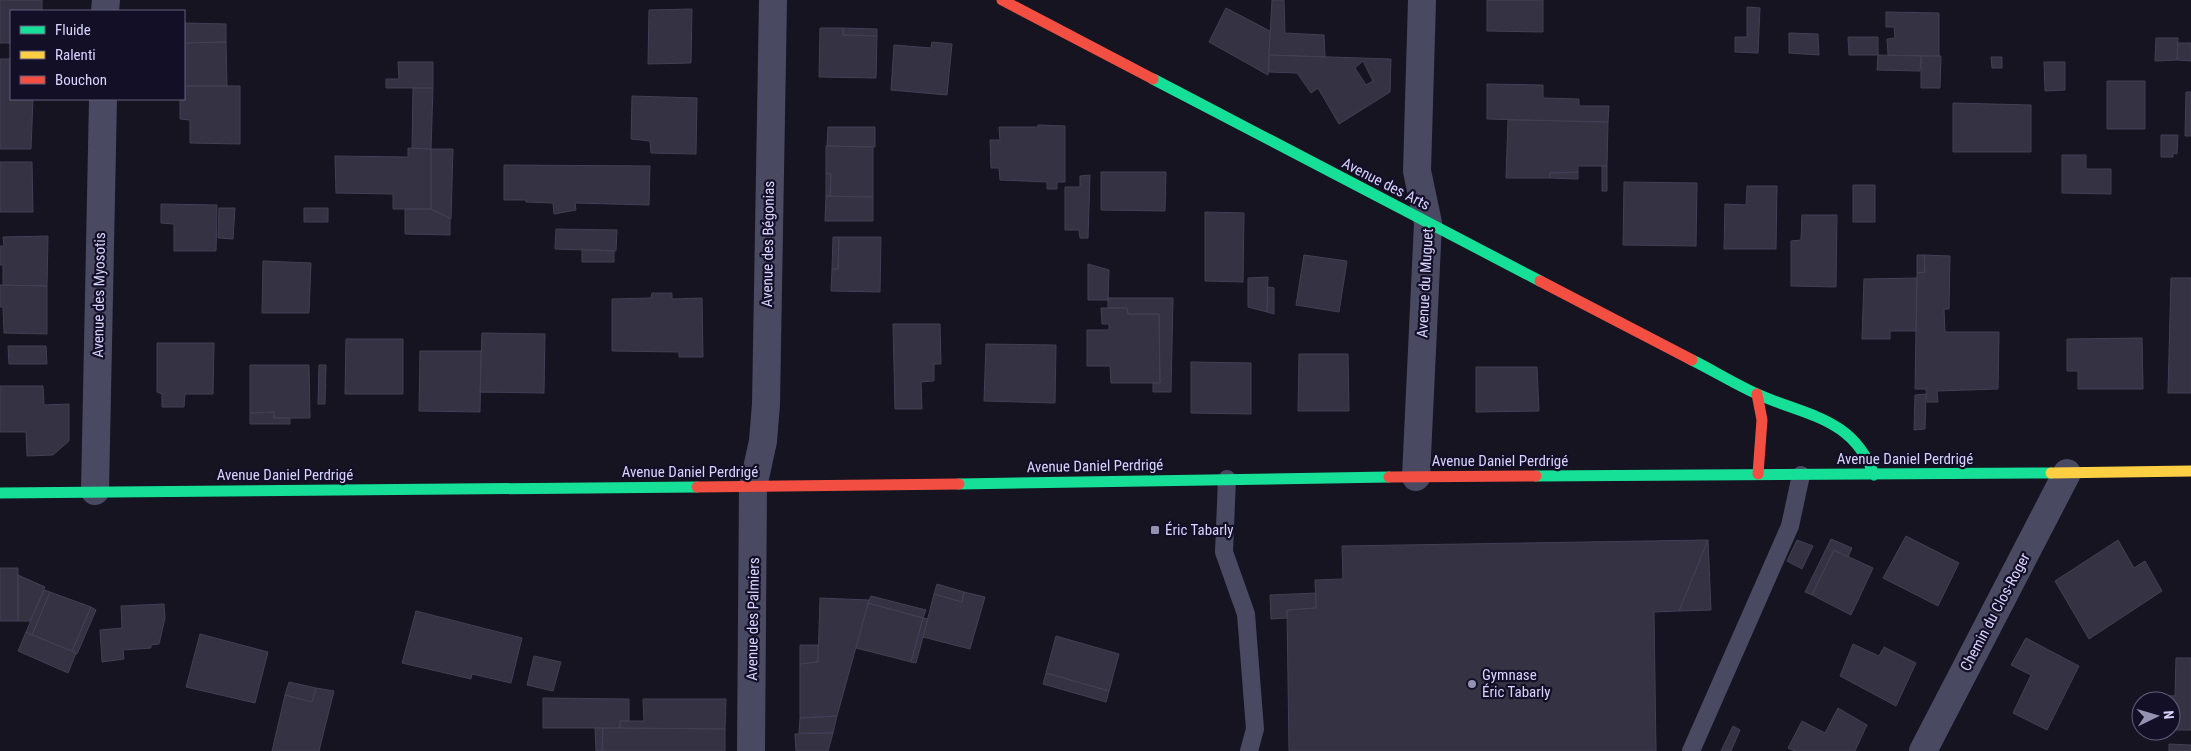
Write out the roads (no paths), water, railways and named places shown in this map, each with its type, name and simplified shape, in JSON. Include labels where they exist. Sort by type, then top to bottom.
[{"type":"street","name":"Avenue des Bégonias","points":[[753,487],[763,442],[766,404],[773,0]]},
{"type":"street","name":"Avenue des Arts","points":[[1002,0],[1757,394],[1805,412],[1846,434],[1864,451],[1874,475]]},
{"type":"street","name":"Avenue du Muguet","points":[[1416,476],[1428,223],[1417,171],[1422,0]]},
{"type":"street","name":"Avenue des Myosotis","points":[[95,491],[103,100]]},
{"type":"street","points":[[1757,394],[1762,420],[1758,474]]},
{"type":"street","name":"Avenue Daniel Perdrigé","points":[[0,493],[753,487],[1416,476],[1874,475],[2191,471]]},
{"type":"street","name":"Chemin du Clos-Roger","points":[[1923,751],[2067,473]]},
{"type":"street","name":"Avenue des Palmiers","points":[[751,751],[753,487]]},
{"type":"lane","points":[[1691,751],[1790,526],[1801,475]]},
{"type":"lane","points":[[1227,479],[1224,552],[1246,614],[1254,729],[1249,751]]},
{"type":"place","name":"Éric Tabarly","points":[[1155,530]]},
{"type":"place","name":"Gymnase Éric Tabarly","points":[[1472,684]]}]
